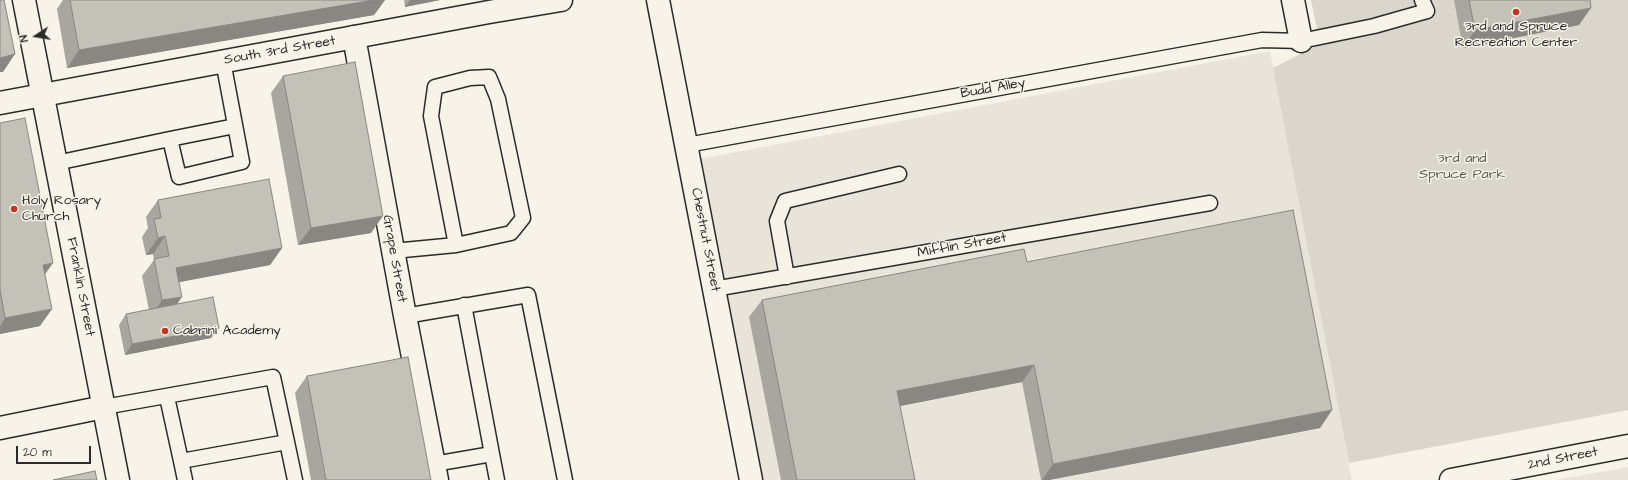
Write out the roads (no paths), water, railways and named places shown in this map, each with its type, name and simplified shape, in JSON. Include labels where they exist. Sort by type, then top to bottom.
[{"type":"street","name":"Franklin Street","points":[[24,0],[118,480]]},
{"type":"street","name":"South 3rd Street","points":[[0,103],[354,37],[488,6],[561,0]]},
{"type":"street","name":"Chestnut Street","points":[[658,0],[751,480]]},
{"type":"street","points":[[1293,0],[1301,41]]},
{"type":"street","name":"Grape Street","points":[[354,37],[404,316],[436,472]]},
{"type":"street","points":[[0,428],[104,407]]},
{"type":"street","name":"2nd Street","points":[[1451,480],[1628,446]]},
{"type":"lane","name":"Budd Alley","points":[[686,146],[1262,40],[1301,41],[1374,26],[1427,11],[1422,0]]},
{"type":"lane","points":[[170,139],[179,177],[242,162],[223,61]]},
{"type":"lane","points":[[392,251],[456,245],[510,233],[523,218],[498,99],[489,77],[470,78],[435,87],[431,116],[456,245]]},
{"type":"lane","points":[[56,163],[235,126]]},
{"type":"lane","points":[[787,277],[778,221],[785,201],[899,174]]},
{"type":"lane","name":"Mifflin Street","points":[[714,290],[1210,203]]},
{"type":"lane","points":[[404,316],[528,295],[565,480]]},
{"type":"lane","points":[[464,306],[497,480]]},
{"type":"lane","points":[[104,407],[273,377],[295,480]]},
{"type":"lane","points":[[167,397],[185,480]]},
{"type":"lane","points":[[181,461],[287,442]]},
{"type":"lane","points":[[436,472],[492,454]]},
{"type":"place","name":"3rd and Spruce Recreation Center","points":[[1516,12]]},
{"type":"place","name":"Holy Rosary Church","points":[[14,209]]},
{"type":"place","name":"Cabrini Academy","points":[[165,331]]},
{"type":"park label","name":"3rd and Spruce Park","points":[[1462,168]]}]
